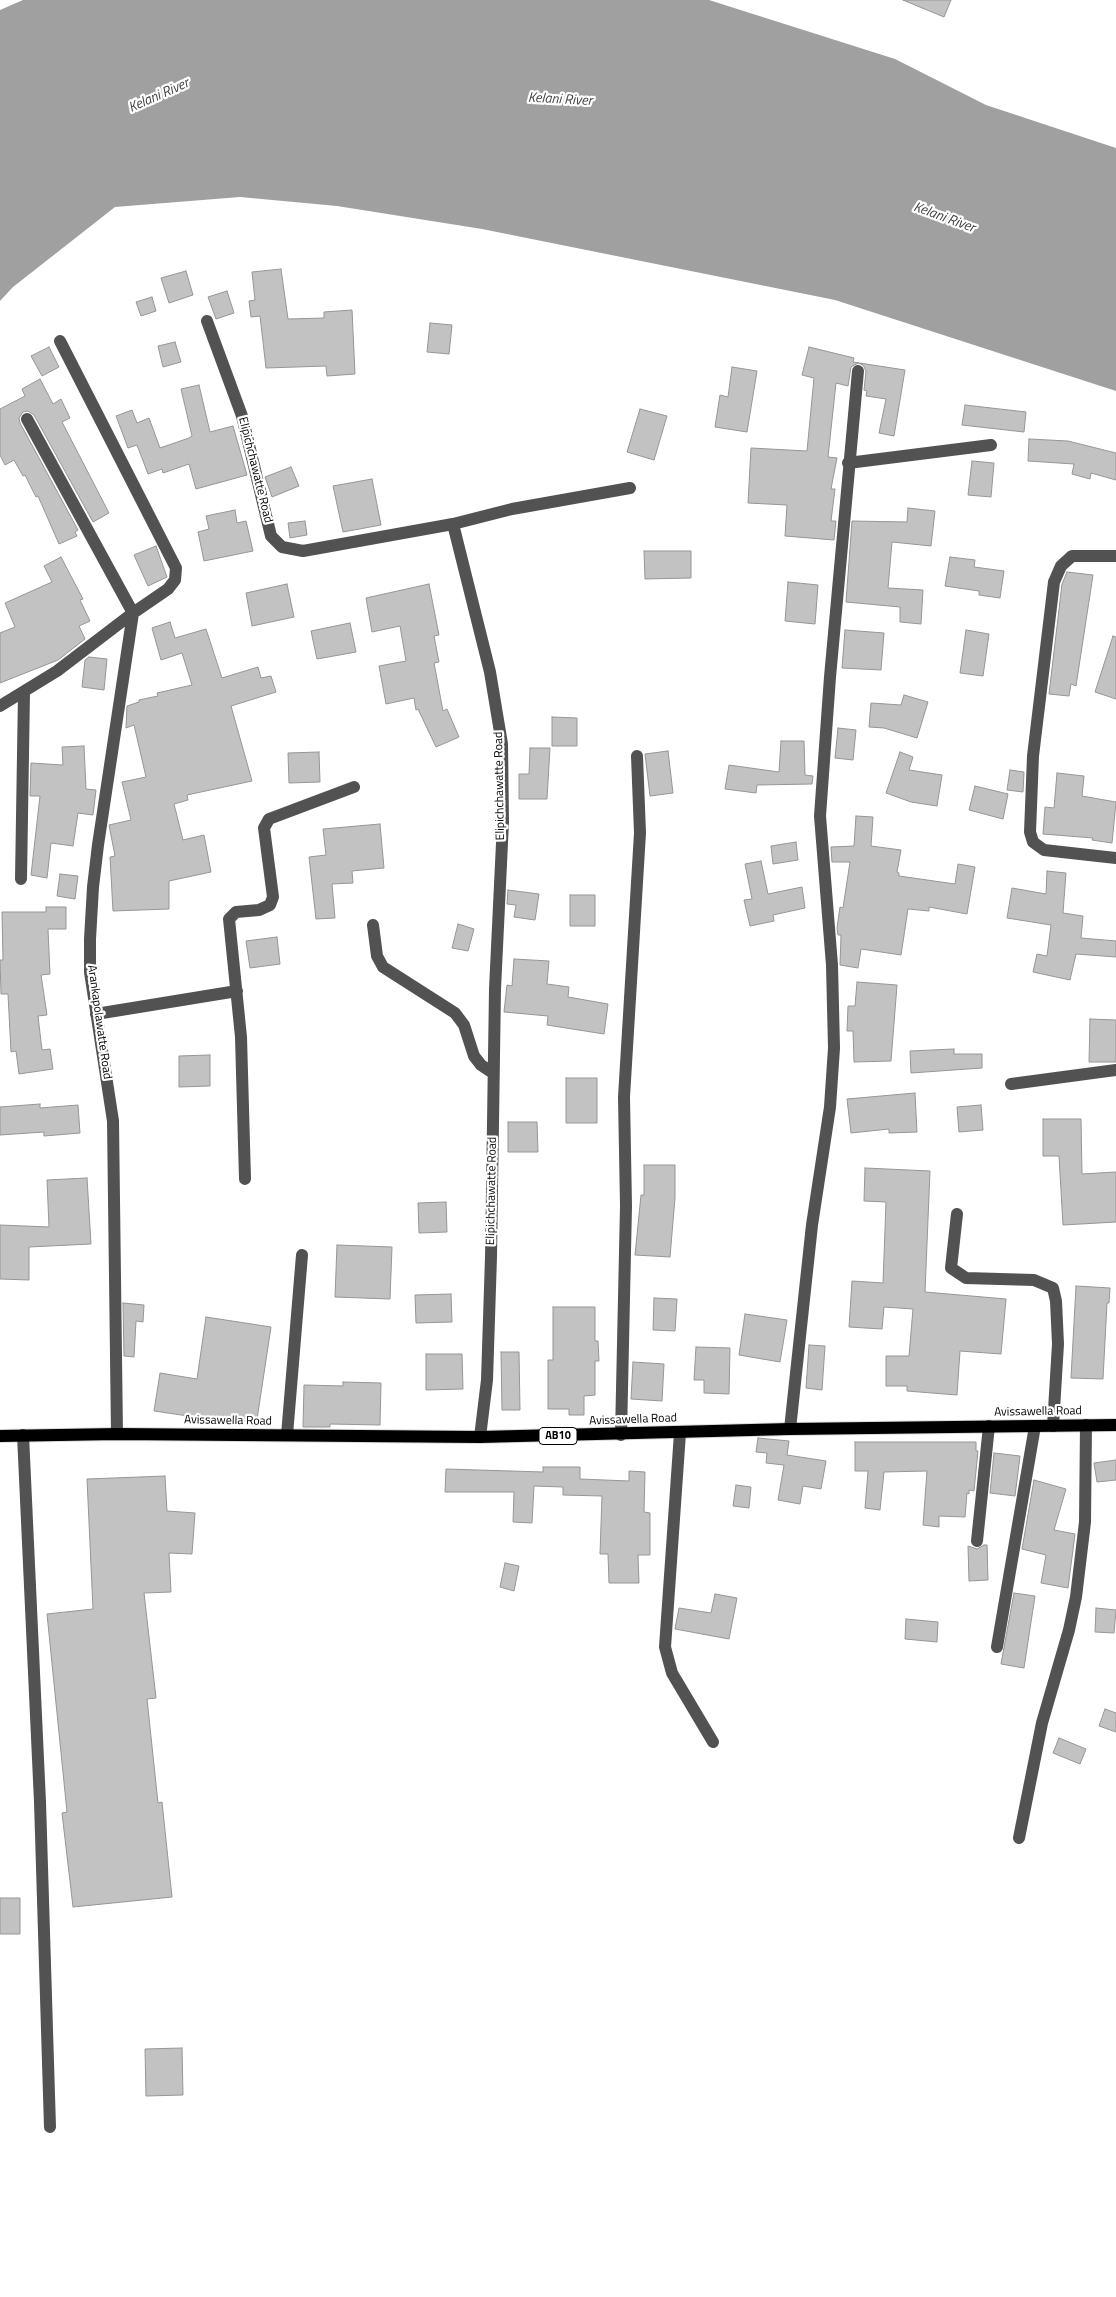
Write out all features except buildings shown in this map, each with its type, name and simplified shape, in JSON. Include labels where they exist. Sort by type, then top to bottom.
[{"type":"main road","name":"Avissawella Road","points":[[0,1436],[116,1434],[480,1437],[621,1435],[790,1429],[1116,1425]]},
{"type":"street","name":"Elipichchawatte Road","points":[[207,321],[242,416],[271,536],[282,547],[303,551],[453,524],[490,672],[502,744],[503,822],[493,1073],[487,1380],[480,1437]]},
{"type":"street","points":[[0,706],[84,651],[132,613],[168,589],[175,580],[176,568],[60,341]]},
{"type":"street","points":[[790,1429],[812,1225],[830,1107],[834,1048],[832,965],[820,816],[848,463],[858,371]]},
{"type":"street","points":[[28,419],[132,613]]},
{"type":"street","points":[[848,463],[991,445]]},
{"type":"street","points":[[453,524],[512,509],[630,488]]},
{"type":"street","points":[[1116,556],[1072,556],[1061,566],[1054,582],[1034,756],[1030,832],[1033,842],[1044,850],[1116,858]]},
{"type":"street","name":"Arankapolawatte Road","points":[[116,1434],[113,1121],[90,972],[93,887],[132,613]]},
{"type":"street","points":[[21,879],[24,692]]},
{"type":"street","points":[[621,1435],[626,1206],[625,1088],[640,833],[637,756]]},
{"type":"street","points":[[245,1179],[241,1037],[229,919],[236,912],[259,910],[270,905],[273,896],[264,828],[269,819],[354,787]]},
{"type":"street","points":[[373,925],[377,956],[383,967],[454,1013],[464,1025],[474,1056],[481,1065],[493,1073]]},
{"type":"street","points":[[96,1014],[237,991]]},
{"type":"street","points":[[1011,1084],[1116,1070]]},
{"type":"street","points":[[957,1214],[951,1268],[966,1278],[1034,1280],[1053,1288],[1056,1301],[1058,1344],[1053,1426]]},
{"type":"street","points":[[287,1435],[302,1255]]},
{"type":"street","points":[[1019,1838],[1042,1723],[1069,1630],[1076,1597],[1085,1522],[1086,1425]]},
{"type":"street","points":[[977,1541],[989,1426]]},
{"type":"street","points":[[997,1646],[1035,1426]]},
{"type":"street","points":[[680,1433],[665,1647],[672,1673],[713,1742]]},
{"type":"street","points":[[23,1435],[40,1802],[50,2127]]},
{"type":"water","name":"Kelani River","points":[[23,0],[709,0],[895,59],[986,105],[1116,148],[1116,391],[835,300],[482,229],[337,206],[240,197],[115,207],[13,287],[0,301],[0,10]]}]
